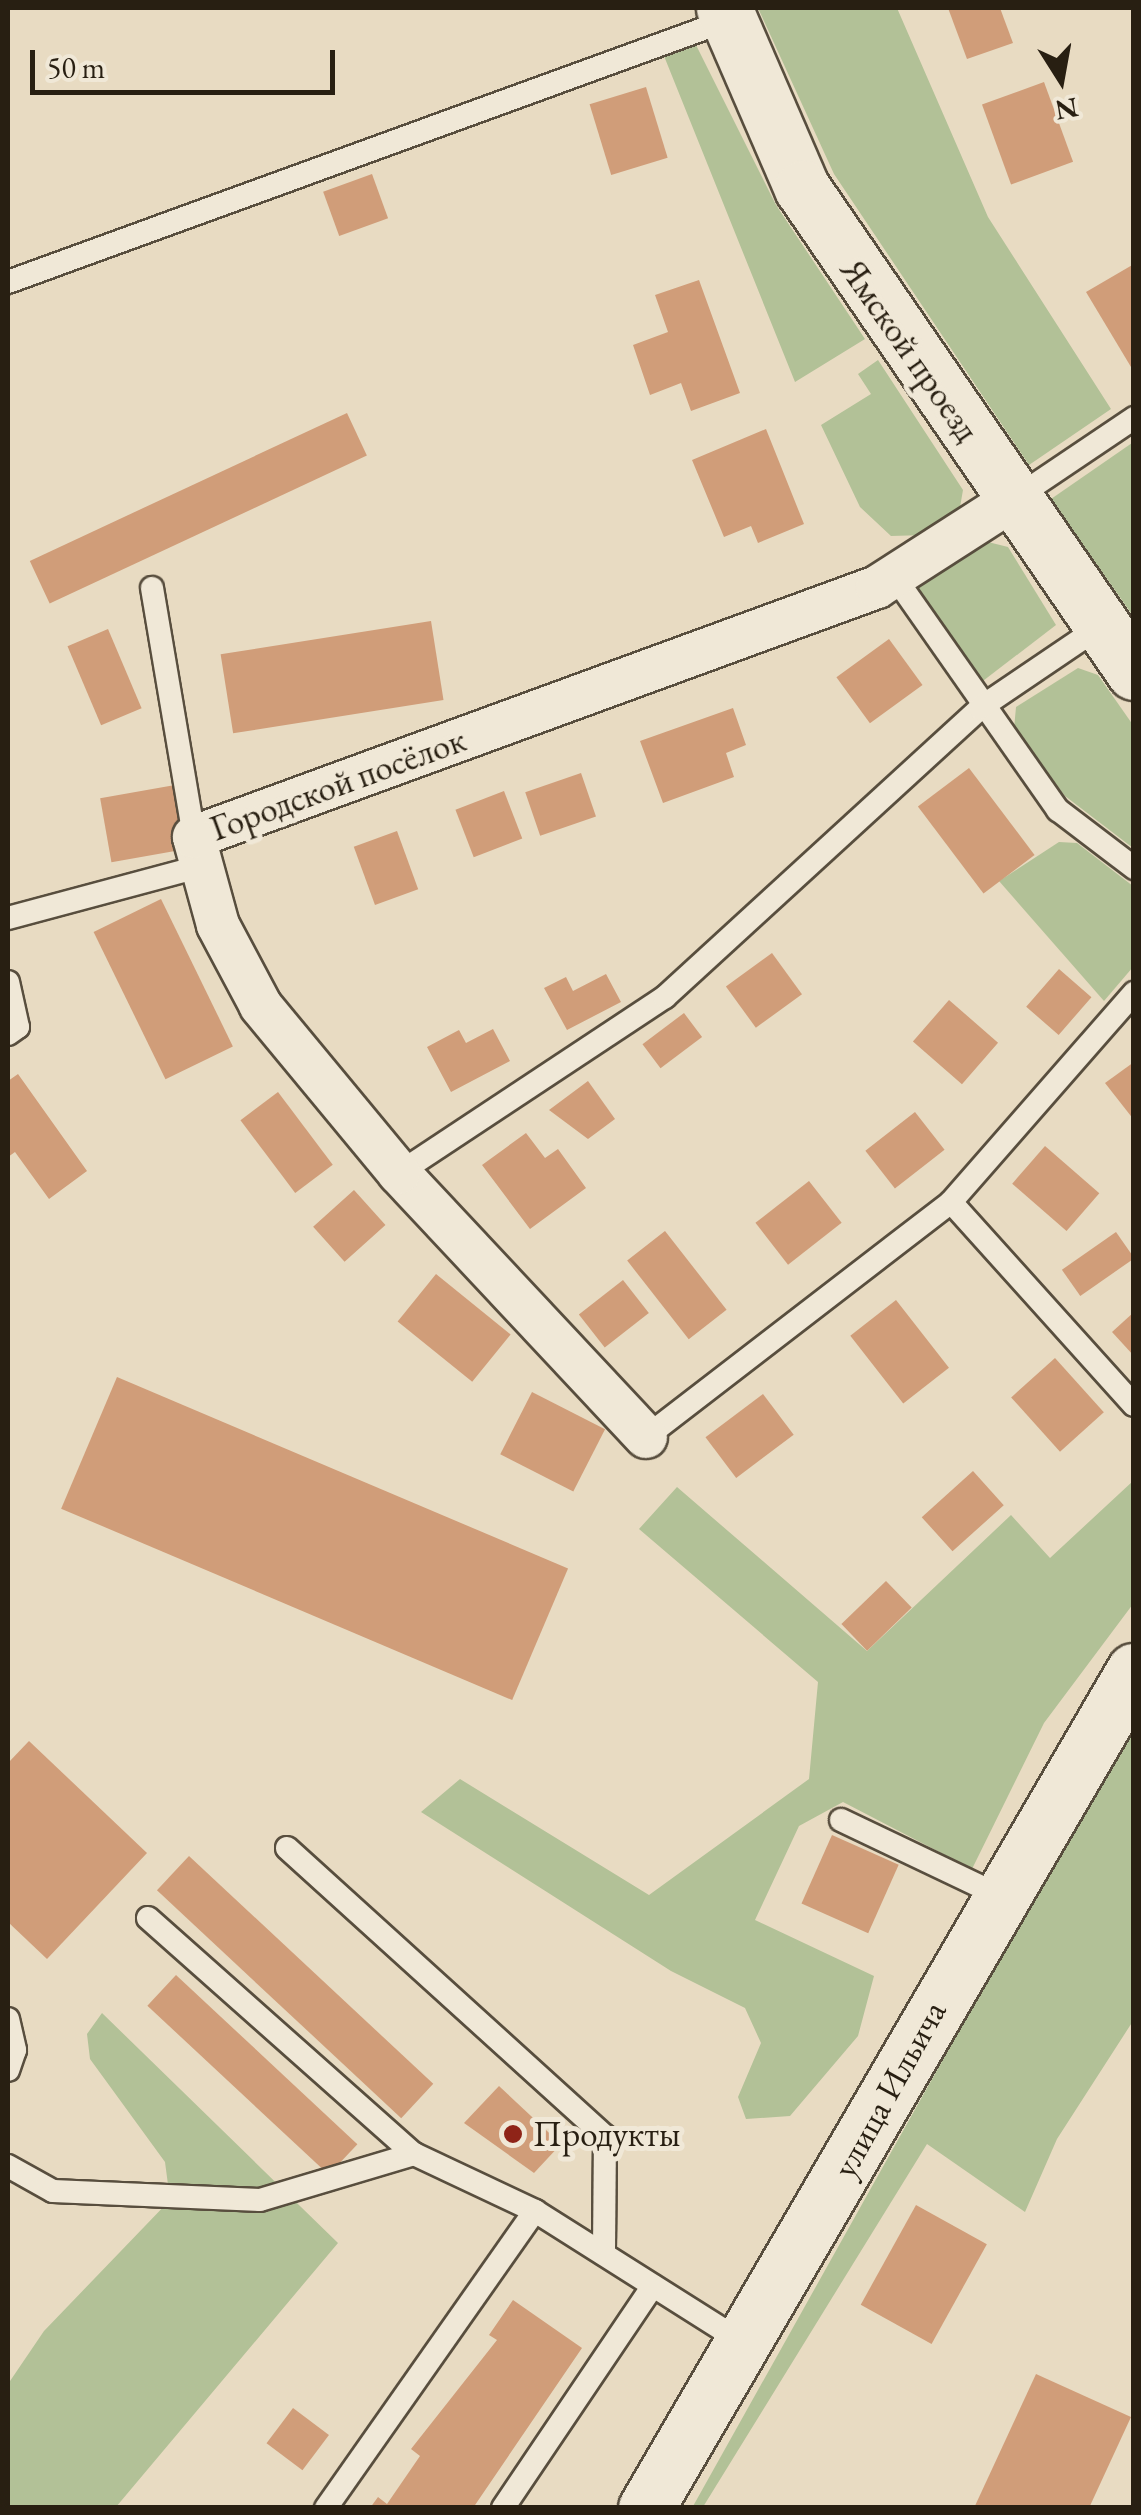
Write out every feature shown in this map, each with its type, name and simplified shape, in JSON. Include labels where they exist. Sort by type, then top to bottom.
[{"type":"main road","name":"Ямской проезд","points":[[726,14],[802,188],[1134,672]]},
{"type":"main road","name":"улица Ильича","points":[[646,2508],[745,2344],[998,1895],[1134,1671]]},
{"type":"street","name":"Городской посёлок","points":[[646,1438],[399,1173],[261,1006],[218,925],[198,851],[894,576],[1014,499]]},
{"type":"lane","points":[[8,282],[726,14]]},
{"type":"lane","points":[[1014,499],[1134,418]]},
{"type":"lane","points":[[894,576],[980,708],[1058,810],[1134,868]]},
{"type":"lane","points":[[8,918],[198,851],[152,588]]},
{"type":"lane","points":[[399,1173],[665,997],[980,708],[1101,626]]},
{"type":"lane","points":[[8,982],[18,1028],[8,1034]]},
{"type":"lane","points":[[646,1438],[951,1202],[1134,993]]},
{"type":"lane","points":[[951,1202],[1134,1404]]},
{"type":"lane","points":[[842,1820],[998,1895]]},
{"type":"lane","points":[[287,1848],[605,2136],[604,2254]]},
{"type":"lane","points":[[148,1918],[414,2154],[536,2211],[745,2344]]},
{"type":"lane","points":[[8,2018],[15,2050],[8,2070]]},
{"type":"lane","points":[[8,2166],[52,2191],[260,2200],[414,2154]]},
{"type":"lane","points":[[326,2508],[536,2211]]},
{"type":"lane","points":[[503,2508],[653,2286]]},
{"type":"green space","points":[[758,8],[897,8],[988,217],[1111,409],[1029,465],[834,174]]},
{"type":"green space","points":[[696,45],[776,205],[865,339],[795,382],[664,56]]},
{"type":"green space","points":[[878,360],[963,490],[959,513],[926,535],[891,536],[860,507],[821,425],[871,394],[858,374]]},
{"type":"green space","points":[[1132,443],[1134,446],[1133,616],[1051,499]]},
{"type":"green space","points":[[984,541],[1008,547],[1056,625],[979,684],[915,584]]},
{"type":"green space","points":[[1078,668],[1098,675],[1133,725],[1133,848],[1065,796],[1014,729],[1016,707]]},
{"type":"green space","points":[[1059,842],[1077,843],[1133,886],[1133,967],[1104,1001],[999,881]]},
{"type":"green space","points":[[1133,1481],[1133,1604],[1044,1723],[972,1869],[843,1802],[799,1826],[755,1920],[874,1976],[858,2036],[790,2116],[746,2119],[738,2097],[761,2043],[745,2008],[671,1971],[421,1812],[460,1779],[649,1895],[809,1779],[818,1682],[639,1529],[677,1487],[867,1651],[1011,1515],[1050,1558]]},
{"type":"green space","points":[[1133,1720],[1133,2021],[1057,2139],[1025,2212],[927,2144],[703,2507],[692,2508]]},
{"type":"green space","points":[[102,2013],[338,2243],[116,2507],[8,2508],[8,2384],[44,2331],[170,2200],[165,2162],[90,2059],[87,2034]]},
{"type":"building","points":[[948,8],[1000,8],[1013,43],[967,59]]},
{"type":"building","points":[[1044,82],[1073,162],[1011,184],[982,105]]},
{"type":"building","points":[[646,87],[668,158],[611,175],[590,104]]},
{"type":"building","points":[[372,174],[388,218],[339,236],[323,192]]},
{"type":"building","points":[[1134,264],[1134,372],[1086,292]]},
{"type":"building","points":[[699,280],[740,393],[691,411],[681,383],[650,395],[633,345],[668,332],[655,295]]},
{"type":"building","points":[[347,413],[367,456],[50,604],[30,561]]},
{"type":"building","points":[[766,429],[804,524],[758,543],[751,526],[724,537],[692,460]]},
{"type":"building","points":[[431,621],[444,700],[233,733],[221,654]]},
{"type":"building","points":[[108,629],[142,708],[101,725],[67,646]]},
{"type":"building","points":[[889,639],[923,685],[870,723],[836,677]]},
{"type":"building","points":[[733,708],[746,745],[726,753],[734,777],[663,803],[640,741]]},
{"type":"building","points":[[969,768],[1035,855],[983,894],[918,807]]},
{"type":"building","points":[[581,773],[596,816],[540,836],[525,792]]},
{"type":"building","points":[[175,785],[186,849],[111,862],[100,798]]},
{"type":"building","points":[[504,791],[522,839],[474,857],[455,810]]},
{"type":"building","points":[[397,831],[418,889],[375,905],[354,847]]},
{"type":"building","points":[[161,899],[233,1046],[165,1079],[94,932]]},
{"type":"building","points":[[772,953],[802,994],[756,1028],[726,987]]},
{"type":"building","points":[[1059,969],[1091,997],[1059,1035],[1026,1007]]},
{"type":"building","points":[[606,974],[621,1002],[567,1030],[544,988],[566,977],[573,991]]},
{"type":"building","points":[[949,1000],[998,1043],[962,1084],[913,1042]]},
{"type":"building","points":[[684,1013],[702,1037],[661,1068],[642,1044]]},
{"type":"building","points":[[493,1029],[510,1061],[451,1092],[427,1047],[459,1030],[466,1043]]},
{"type":"building","points":[[1134,1062],[1134,1120],[1105,1083]]},
{"type":"building","points":[[18,1074],[87,1171],[49,1199],[15,1152],[8,1157],[8,1081]]},
{"type":"building","points":[[588,1081],[615,1119],[588,1139],[549,1110]]},
{"type":"building","points":[[278,1092],[333,1165],[295,1193],[240,1120]]},
{"type":"building","points":[[915,1112],[945,1150],[895,1189],[865,1151]]},
{"type":"building","points":[[526,1133],[545,1158],[558,1149],[586,1188],[530,1229],[482,1165]]},
{"type":"building","points":[[1045,1146],[1099,1193],[1067,1231],[1012,1184]]},
{"type":"building","points":[[809,1181],[842,1223],[788,1265],[755,1223]]},
{"type":"building","points":[[354,1190],[385,1225],[345,1262],[313,1227]]},
{"type":"building","points":[[665,1231],[727,1310],[689,1339],[627,1261]]},
{"type":"building","points":[[1116,1232],[1134,1258],[1080,1296],[1062,1270]]},
{"type":"building","points":[[436,1274],[511,1334],[472,1382],[398,1321]]},
{"type":"building","points":[[623,1280],[649,1313],[605,1348],[579,1314]]},
{"type":"building","points":[[896,1300],[949,1368],[903,1403],[850,1336]]},
{"type":"building","points":[[1134,1312],[1134,1356],[1112,1332]]},
{"type":"building","points":[[1055,1358],[1104,1412],[1060,1452],[1011,1397]]},
{"type":"building","points":[[117,1377],[568,1568],[512,1700],[61,1509]]},
{"type":"building","points":[[532,1392],[605,1429],[573,1492],[500,1454]]},
{"type":"building","points":[[763,1394],[794,1435],[736,1478],[705,1437]]},
{"type":"building","points":[[973,1471],[1004,1505],[953,1551],[922,1517]]},
{"type":"building","points":[[886,1581],[912,1608],[867,1651],[841,1624]]},
{"type":"building","points":[[29,1741],[147,1853],[47,1959],[8,1922],[8,1763]]},
{"type":"building","points":[[832,1835],[899,1865],[868,1933],[801,1904]]},
{"type":"building","points":[[189,1856],[433,2084],[401,2118],[157,1890]]},
{"type":"building","points":[[176,1975],[357,2144],[329,2175],[147,2006]]},
{"type":"building","name":"Продукты","points":[[499,2086],[561,2144],[534,2173],[464,2123]]},
{"type":"building","points":[[916,2205],[987,2244],[932,2344],[861,2305]]},
{"type":"building","points":[[513,2300],[582,2348],[473,2508],[370,2508],[378,2497],[387,2504],[420,2456],[411,2449],[497,2340],[489,2335]]},
{"type":"building","points":[[1036,2374],[1131,2417],[1089,2508],[974,2508]]},
{"type":"building","points":[[293,2408],[329,2435],[302,2470],[267,2443]]},
{"type":"place","name":"Продукты","points":[[513,2134]]}]
